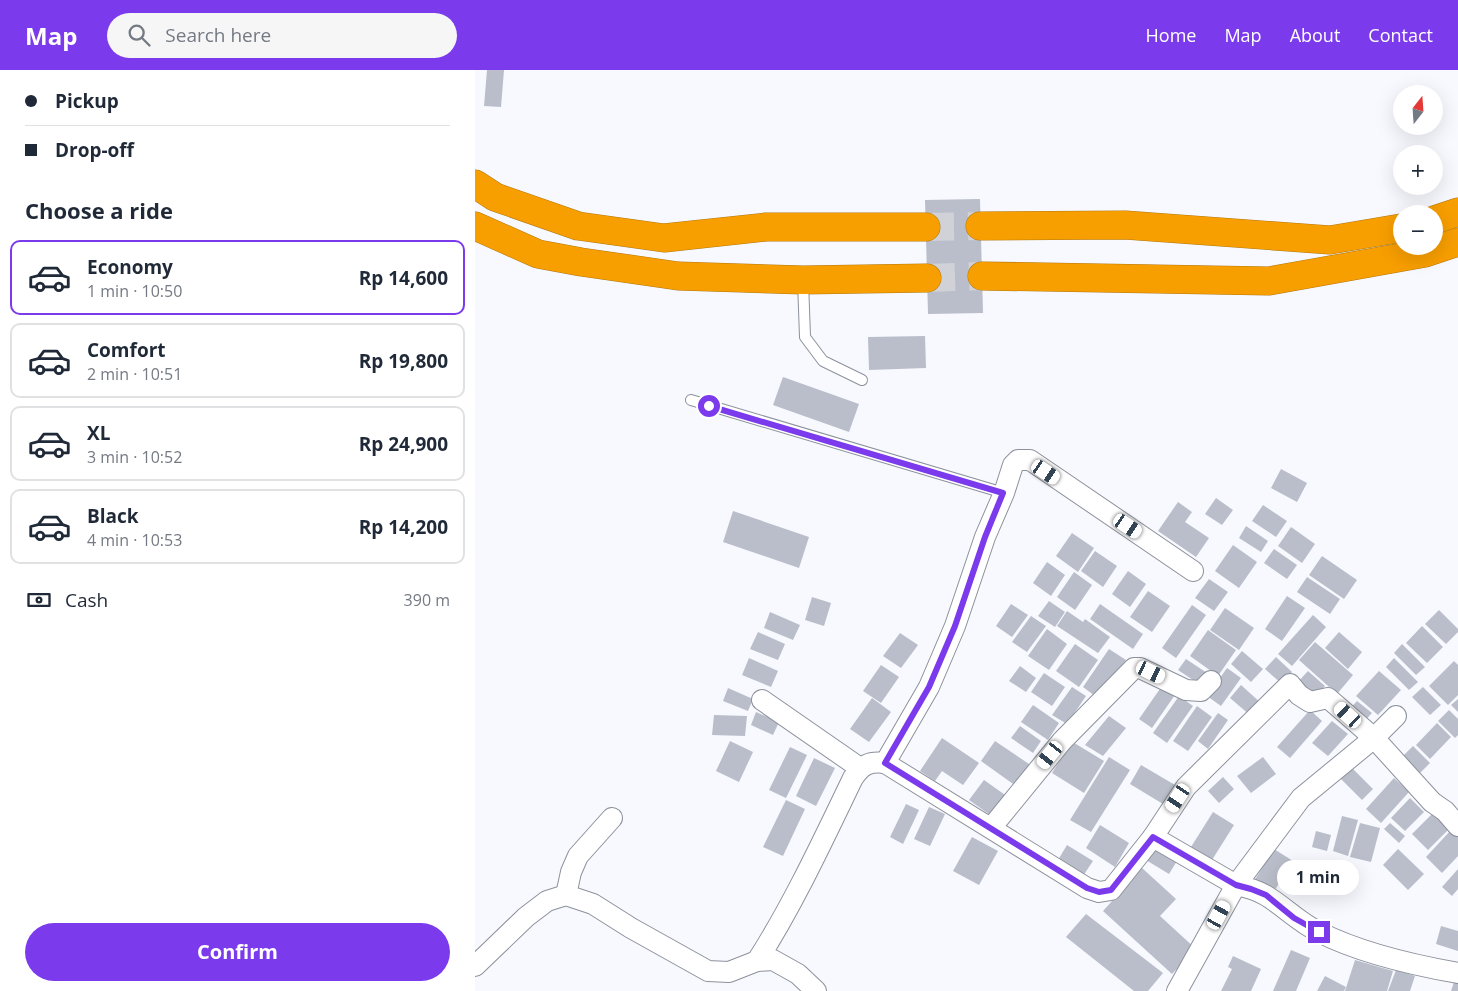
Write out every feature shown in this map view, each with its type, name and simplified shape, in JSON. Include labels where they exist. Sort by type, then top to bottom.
[{"type":"highway","points":[[475,184],[495,197],[578,226],[664,238],[766,227],[926,227]]},
{"type":"highway","points":[[1443,217],[1458,212]]},
{"type":"highway","points":[[980,226],[1125,225],[1330,240],[1393,229]]},
{"type":"highway","points":[[475,226],[538,254],[678,276],[803,280],[927,278]]},
{"type":"highway","points":[[982,276],[1269,281],[1425,253],[1458,242]]},
{"type":"street","points":[[885,763],[929,687],[955,626],[985,537],[1013,465],[1018,460],[1030,460],[1193,570]]},
{"type":"street","points":[[991,828],[1061,741],[1134,668],[1145,670],[1193,692],[1201,691],[1211,681]]},
{"type":"street","points":[[757,961],[797,892],[853,778],[860,768],[874,762],[885,763],[1087,888],[1099,892],[1111,890],[1153,837],[1186,787],[1290,684],[1299,695],[1311,702],[1328,698],[1373,738],[1432,802],[1445,811],[1458,826]]},
{"type":"street","points":[[762,700],[860,768]]},
{"type":"street","points":[[1178,991],[1236,885],[1301,798],[1373,738],[1396,716]]},
{"type":"street","points":[[567,895],[571,872],[579,856],[612,818]]},
{"type":"street","points":[[1153,837],[1236,885],[1266,895],[1294,918],[1319,932],[1357,948],[1408,963],[1458,973]]},
{"type":"street","points":[[475,966],[547,900],[567,895],[593,904],[631,928],[708,971],[729,972],[757,961],[773,960],[798,974],[815,991]]},
{"type":"lane","points":[[803,280],[805,337],[823,361],[861,380]]},
{"type":"lane","points":[[691,400],[1003,493]]},
{"type":"building","points":[[487,70],[504,70],[501,107],[484,106]]},
{"type":"building","points":[[980,199],[983,313],[928,314],[925,200]]},
{"type":"building","points":[[925,336],[926,368],[869,370],[868,337]]},
{"type":"building","points":[[783,377],[859,404],[849,432],[773,405]]},
{"type":"building","points":[[1281,469],[1307,483],[1297,502],[1271,488]]},
{"type":"building","points":[[1216,498],[1233,510],[1222,525],[1205,514]]},
{"type":"building","points":[[1178,502],[1192,512],[1185,522],[1209,538],[1196,557],[1158,531]]},
{"type":"building","points":[[1263,505],[1287,521],[1276,537],[1252,521]]},
{"type":"building","points":[[733,511],[809,537],[799,568],[723,542]]},
{"type":"building","points":[[1246,526],[1268,541],[1261,552],[1239,538]]},
{"type":"building","points":[[1291,527],[1315,544],[1302,563],[1278,546]]},
{"type":"building","points":[[1072,533],[1094,548],[1078,572],[1056,556]]},
{"type":"building","points":[[1233,545],[1257,562],[1239,588],[1215,571]]},
{"type":"building","points":[[1274,549],[1297,565],[1287,579],[1264,563]]},
{"type":"building","points":[[1095,551],[1117,566],[1103,587],[1081,571]]},
{"type":"building","points":[[1322,556],[1357,580],[1344,599],[1309,575]]},
{"type":"building","points":[[1047,562],[1065,575],[1051,596],[1033,583]]},
{"type":"building","points":[[1128,571],[1146,584],[1130,607],[1112,594]]},
{"type":"building","points":[[1074,572],[1092,585],[1075,610],[1057,597]]},
{"type":"building","points":[[1307,577],[1340,599],[1330,614],[1297,592]]},
{"type":"building","points":[[1209,579],[1228,592],[1214,611],[1195,598]]},
{"type":"building","points":[[1148,591],[1170,606],[1152,632],[1130,617]]},
{"type":"building","points":[[1287,596],[1305,608],[1282,641],[1265,629]]},
{"type":"building","points":[[812,597],[831,603],[824,626],[805,620]]},
{"type":"building","points":[[1049,601],[1065,612],[1055,627],[1038,616]]},
{"type":"building","points":[[1011,604],[1028,615],[1012,637],[996,626]]},
{"type":"building","points":[[1100,604],[1143,634],[1133,649],[1090,619]]},
{"type":"building","points":[[1192,605],[1206,615],[1176,658],[1162,648]]},
{"type":"building","points":[[1225,608],[1254,628],[1239,650],[1210,630]]},
{"type":"building","points":[[1439,610],[1458,629],[1458,632],[1446,644],[1425,624]]},
{"type":"building","points":[[1067,611],[1083,622],[1085,619],[1110,637],[1098,653],[1057,626]]},
{"type":"building","points":[[770,612],[800,625],[793,640],[764,628]]},
{"type":"building","points":[[1313,615],[1326,627],[1292,666],[1278,654]]},
{"type":"building","points":[[1031,616],[1046,626],[1027,652],[1012,642]]},
{"type":"building","points":[[1422,626],[1443,647],[1427,663],[1406,643]]},
{"type":"building","points":[[1047,629],[1067,644],[1049,670],[1028,656]]},
{"type":"building","points":[[1208,630],[1236,650],[1218,676],[1190,656]]},
{"type":"building","points":[[758,632],[785,644],[778,660],[750,649]]},
{"type":"building","points":[[1339,632],[1362,652],[1348,669],[1325,648]]},
{"type":"building","points":[[900,633],[918,645],[901,668],[883,656]]},
{"type":"building","points":[[1315,642],[1353,675],[1337,694],[1299,660]]},
{"type":"building","points":[[1075,644],[1098,660],[1079,687],[1056,671]]},
{"type":"building","points":[[1402,644],[1425,667],[1416,675],[1394,653]]},
{"type":"building","points":[[1109,649],[1126,660],[1099,699],[1083,687]]},
{"type":"building","points":[[1242,651],[1263,669],[1251,682],[1231,664]]},
{"type":"building","points":[[1276,657],[1292,672],[1282,684],[1265,669]]},
{"type":"building","points":[[749,658],[778,671],[771,687],[742,675]]},
{"type":"building","points":[[1394,658],[1418,682],[1409,690],[1386,667]]},
{"type":"building","points":[[1186,659],[1210,675],[1202,686],[1178,670]]},
{"type":"building","points":[[1454,661],[1458,665],[1458,695],[1448,705],[1429,686]]},
{"type":"building","points":[[881,665],[899,677],[881,703],[863,691]]},
{"type":"building","points":[[1020,666],[1036,678],[1026,692],[1009,681]]},
{"type":"building","points":[[1227,668],[1241,678],[1221,706],[1207,696]]},
{"type":"building","points":[[1308,671],[1325,686],[1313,699],[1296,684]]},
{"type":"building","points":[[1379,671],[1401,690],[1378,715],[1356,696]]},
{"type":"building","points":[[1044,673],[1065,687],[1052,706],[1031,692]]},
{"type":"building","points":[[1164,683],[1177,692],[1152,728],[1139,719]]},
{"type":"building","points":[[1241,685],[1262,704],[1251,716],[1230,698]]},
{"type":"building","points":[[1072,687],[1086,696],[1067,724],[1052,715]]},
{"type":"building","points":[[1423,687],[1441,705],[1430,715],[1412,697]]},
{"type":"building","points":[[728,688],[753,699],[748,711],[723,701]]},
{"type":"building","points":[[1179,696],[1193,706],[1167,743],[1153,733]]},
{"type":"building","points":[[872,698],[891,712],[869,742],[850,729]]},
{"type":"building","points":[[1458,699],[1458,712],[1451,705]]},
{"type":"building","points":[[1357,701],[1372,713],[1361,725],[1347,712]]},
{"type":"building","points":[[1033,705],[1059,723],[1048,740],[1021,722]]},
{"type":"building","points":[[1197,706],[1212,717],[1188,751],[1173,741]]},
{"type":"building","points":[[1310,710],[1322,721],[1290,758],[1277,747]]},
{"type":"building","points":[[1449,710],[1458,719],[1458,735],[1455,738],[1438,721]]},
{"type":"building","points":[[756,712],[779,722],[773,735],[751,725]]},
{"type":"building","points":[[1218,713],[1228,720],[1208,749],[1198,741]]},
{"type":"building","points":[[714,715],[747,716],[745,736],[712,735]]},
{"type":"building","points":[[1109,716],[1126,728],[1103,756],[1085,745]]},
{"type":"building","points":[[1332,721],[1348,734],[1328,756],[1312,743]]},
{"type":"building","points":[[1437,723],[1451,737],[1430,759],[1416,745]]},
{"type":"building","points":[[1020,726],[1041,741],[1033,753],[1011,738]]},
{"type":"building","points":[[942,738],[979,763],[963,785],[942,771],[935,781],[920,771]]},
{"type":"building","points":[[730,741],[753,752],[739,782],[716,771]]},
{"type":"building","points":[[995,741],[1035,768],[1020,789],[981,761]]},
{"type":"building","points":[[1071,741],[1104,761],[1084,793],[1052,773]]},
{"type":"building","points":[[1413,746],[1430,763],[1416,777],[1399,760]]},
{"type":"building","points":[[790,747],[807,755],[786,798],[769,790]]},
{"type":"building","points":[[1109,757],[1130,770],[1091,832],[1070,820]]},
{"type":"building","points":[[1263,757],[1276,774],[1251,793],[1237,776]]},
{"type":"building","points":[[814,758],[835,768],[816,806],[796,796]]},
{"type":"building","points":[[1141,765],[1175,785],[1163,804],[1130,784]]},
{"type":"building","points":[[1350,766],[1373,789],[1362,800],[1339,777]]},
{"type":"building","points":[[1223,777],[1234,789],[1219,803],[1208,791]]},
{"type":"building","points":[[1394,778],[1409,792],[1381,823],[1366,809]]},
{"type":"building","points":[[984,780],[1008,797],[993,817],[969,800]]},
{"type":"building","points":[[1410,798],[1424,812],[1405,831],[1391,818]]},
{"type":"building","points":[[786,800],[805,809],[783,856],[763,847]]},
{"type":"building","points":[[906,804],[919,810],[903,844],[890,837]]},
{"type":"building","points":[[929,807],[945,814],[930,846],[914,839]]},
{"type":"building","points":[[1435,811],[1451,827],[1428,850],[1412,834]]},
{"type":"building","points":[[1213,812],[1234,825],[1212,860],[1191,847]]},
{"type":"building","points":[[1342,816],[1358,820],[1348,856],[1333,851]]},
{"type":"building","points":[[1360,823],[1380,828],[1371,862],[1350,857]]},
{"type":"building","points":[[1390,823],[1405,836],[1399,843],[1384,829]]},
{"type":"building","points":[[1100,825],[1129,843],[1115,867],[1086,848]]},
{"type":"building","points":[[1451,830],[1458,837],[1458,856],[1442,873],[1426,857]]},
{"type":"building","points":[[1316,831],[1331,835],[1327,851],[1312,847]]},
{"type":"building","points":[[972,837],[998,851],[979,885],[953,871]]},
{"type":"building","points":[[1153,839],[1180,856],[1169,874],[1141,857]]},
{"type":"building","points":[[1067,845],[1093,861],[1083,876],[1058,860]]},
{"type":"building","points":[[1274,849],[1293,861],[1273,893],[1254,881]]},
{"type":"building","points":[[1398,849],[1424,874],[1408,890],[1383,865]]},
{"type":"building","points":[[1142,868],[1176,899],[1160,916],[1196,949],[1172,974],[1103,911]]},
{"type":"building","points":[[1458,869],[1458,889],[1452,896],[1442,887]]},
{"type":"building","points":[[1086,914],[1163,973],[1148,991],[1134,991],[1066,937]]},
{"type":"building","points":[[1441,926],[1458,931],[1458,951],[1436,944]]},
{"type":"building","points":[[1291,950],[1310,958],[1296,991],[1273,991]]},
{"type":"building","points":[[1233,956],[1261,969],[1251,991],[1221,991],[1232,969],[1228,967]]},
{"type":"building","points":[[1355,960],[1393,971],[1387,991],[1345,991]]},
{"type":"building","points":[[1396,970],[1415,976],[1410,991],[1388,991]]},
{"type":"building","points":[[1325,976],[1346,987],[1344,991],[1317,991]]},
{"type":"building","points":[[1455,979],[1458,980],[1458,991],[1451,991]]},
{"type":"tunnel","points":[[926,227],[980,226]]},
{"type":"tunnel","points":[[927,278],[982,276]]},
{"type":"route","points":[[709,406],[1003,493],[985,537],[955,626],[929,687],[885,763],[1087,888],[1099,892],[1111,890],[1153,837],[1236,885],[1266,895],[1294,918],[1319,932]]}]
